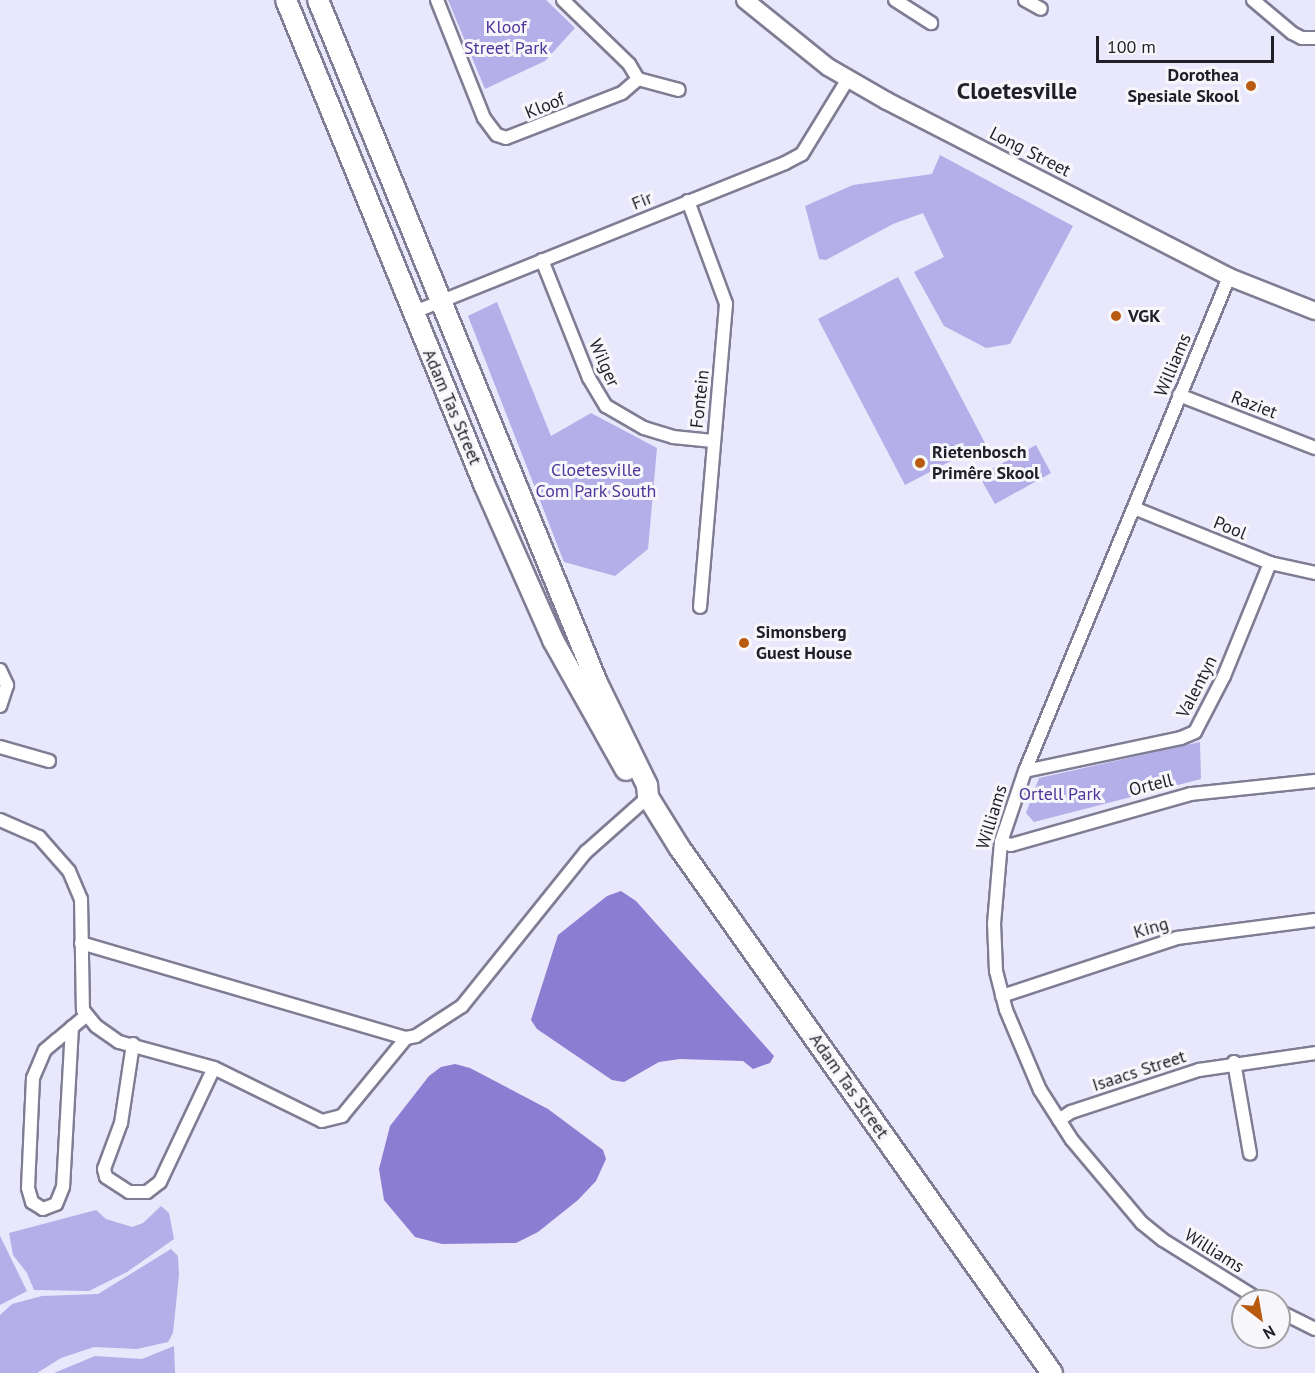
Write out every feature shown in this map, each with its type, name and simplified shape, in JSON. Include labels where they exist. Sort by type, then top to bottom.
[{"type":"main road","name":"Adam Tas Street","points":[[286,0],[412,313],[554,640],[623,766],[639,792],[648,797]]},
{"type":"main road","name":"Adam Tas Street","points":[[318,0],[597,683],[647,785],[648,797],[679,847],[1052,1373]]},
{"type":"street","name":"Kloof","points":[[437,0],[484,118],[497,135],[522,135],[622,93],[638,79]]},
{"type":"street","points":[[563,0],[629,64],[638,79],[679,90]]},
{"type":"street","points":[[895,0],[931,23]]},
{"type":"street","points":[[1025,0],[1041,9]]},
{"type":"street","points":[[1253,0],[1292,33],[1302,38],[1315,38]]},
{"type":"street","name":"Long Street","points":[[755,3],[799,46],[848,79],[1229,277],[1315,311]]},
{"type":"street","name":"Fir","points":[[412,313],[802,153],[848,79]]},
{"type":"street","name":"Fontein","points":[[688,201],[726,304],[700,607]]},
{"type":"street","name":"Wilger","points":[[542,260],[589,378],[606,406],[644,428],[673,437],[713,441]]},
{"type":"street","name":"Williams","points":[[1229,277],[1025,771],[1001,842],[994,923],[996,971],[1002,996],[1040,1090],[1059,1120],[1142,1223],[1171,1246],[1241,1289]]},
{"type":"street","name":"Raziet","points":[[1179,395],[1315,448]]},
{"type":"street","name":"Pool","points":[[1134,508],[1270,563],[1315,573]]},
{"type":"street","name":"Valentyn","points":[[1025,771],[1181,738],[1195,732],[1219,687],[1270,563]]},
{"type":"street","points":[[0,670],[7,684],[0,706]]},
{"type":"street","points":[[0,747],[49,761]]},
{"type":"street","name":"Ortell","points":[[1001,842],[1011,845],[1191,794],[1315,781]]},
{"type":"street","points":[[0,820],[39,837],[69,871],[81,899],[81,1001],[86,1016],[119,1042],[214,1068],[311,1117],[332,1120],[342,1116],[406,1038],[431,1027],[462,1006],[586,852],[648,797]]},
{"type":"street","name":"King","points":[[1002,996],[1177,938],[1315,920]]},
{"type":"street","points":[[81,943],[406,1038]]},
{"type":"street","points":[[72,1028],[63,1187],[57,1204],[43,1209],[28,1195],[33,1078],[45,1050],[86,1016]]},
{"type":"street","points":[[132,1044],[121,1123],[104,1169],[106,1177],[129,1192],[147,1192],[160,1182],[214,1068]]},
{"type":"street","name":"Isaacs Street","points":[[1059,1120],[1071,1112],[1164,1080],[1234,1062],[1315,1053]]},
{"type":"street","points":[[1234,1062],[1250,1154]]},
{"type":"street","points":[[1291,1317],[1315,1329]]},
{"type":"green space","name":"Kloof Street Park","points":[[448,0],[546,0],[575,28],[545,61],[485,89]]},
{"type":"green space","points":[[940,155],[1073,226],[1010,344],[986,348],[944,326],[914,272],[944,257],[923,213],[893,224],[826,260],[819,259],[805,206],[853,185],[932,174]]},
{"type":"green space","points":[[898,277],[985,443],[905,485],[818,319]]},
{"type":"green space","name":"Cloetesville Com Park South","points":[[497,302],[551,436],[591,413],[657,448],[648,549],[615,576],[564,562],[468,316]]},
{"type":"green space","points":[[1036,445],[1051,473],[995,504],[979,476]]},
{"type":"green space","name":"Ortell Park","points":[[1200,742],[1201,779],[1034,822],[1026,813],[1039,778]]},
{"type":"green space","points":[[161,1206],[169,1213],[174,1239],[127,1272],[89,1291],[34,1290],[27,1273],[13,1255],[9,1233],[96,1210],[106,1219],[132,1227],[143,1223]]},
{"type":"green space","points":[[0,1236],[27,1291],[0,1305]]},
{"type":"green space","points":[[171,1249],[178,1256],[179,1275],[173,1333],[168,1342],[137,1349],[94,1347],[61,1358],[37,1373],[0,1373],[0,1315],[12,1304],[42,1296],[98,1294]]},
{"type":"green space","points":[[174,1346],[175,1373],[54,1373],[95,1356],[142,1359]]},
{"type":"shaded area","points":[[621,891],[636,901],[774,1056],[770,1063],[753,1069],[743,1061],[680,1059],[659,1062],[624,1082],[612,1080],[537,1029],[531,1020],[558,935],[607,896]]},
{"type":"shaded area","points":[[455,1064],[470,1068],[548,1109],[603,1150],[606,1159],[596,1181],[578,1200],[538,1232],[516,1243],[442,1244],[415,1237],[384,1200],[379,1169],[390,1126],[429,1076],[441,1067]]},
{"type":"place","name":"Dorothea Spesiale Skool","points":[[1251,86]]},
{"type":"place","name":"VGK","points":[[1116,316]]},
{"type":"place","name":"Rietenbosch Primêre Skool","points":[[920,463]]},
{"type":"place","name":"Simonsberg Guest House","points":[[744,643]]},
{"type":"district","name":"Cloetesville","points":[[1017,91]]}]
